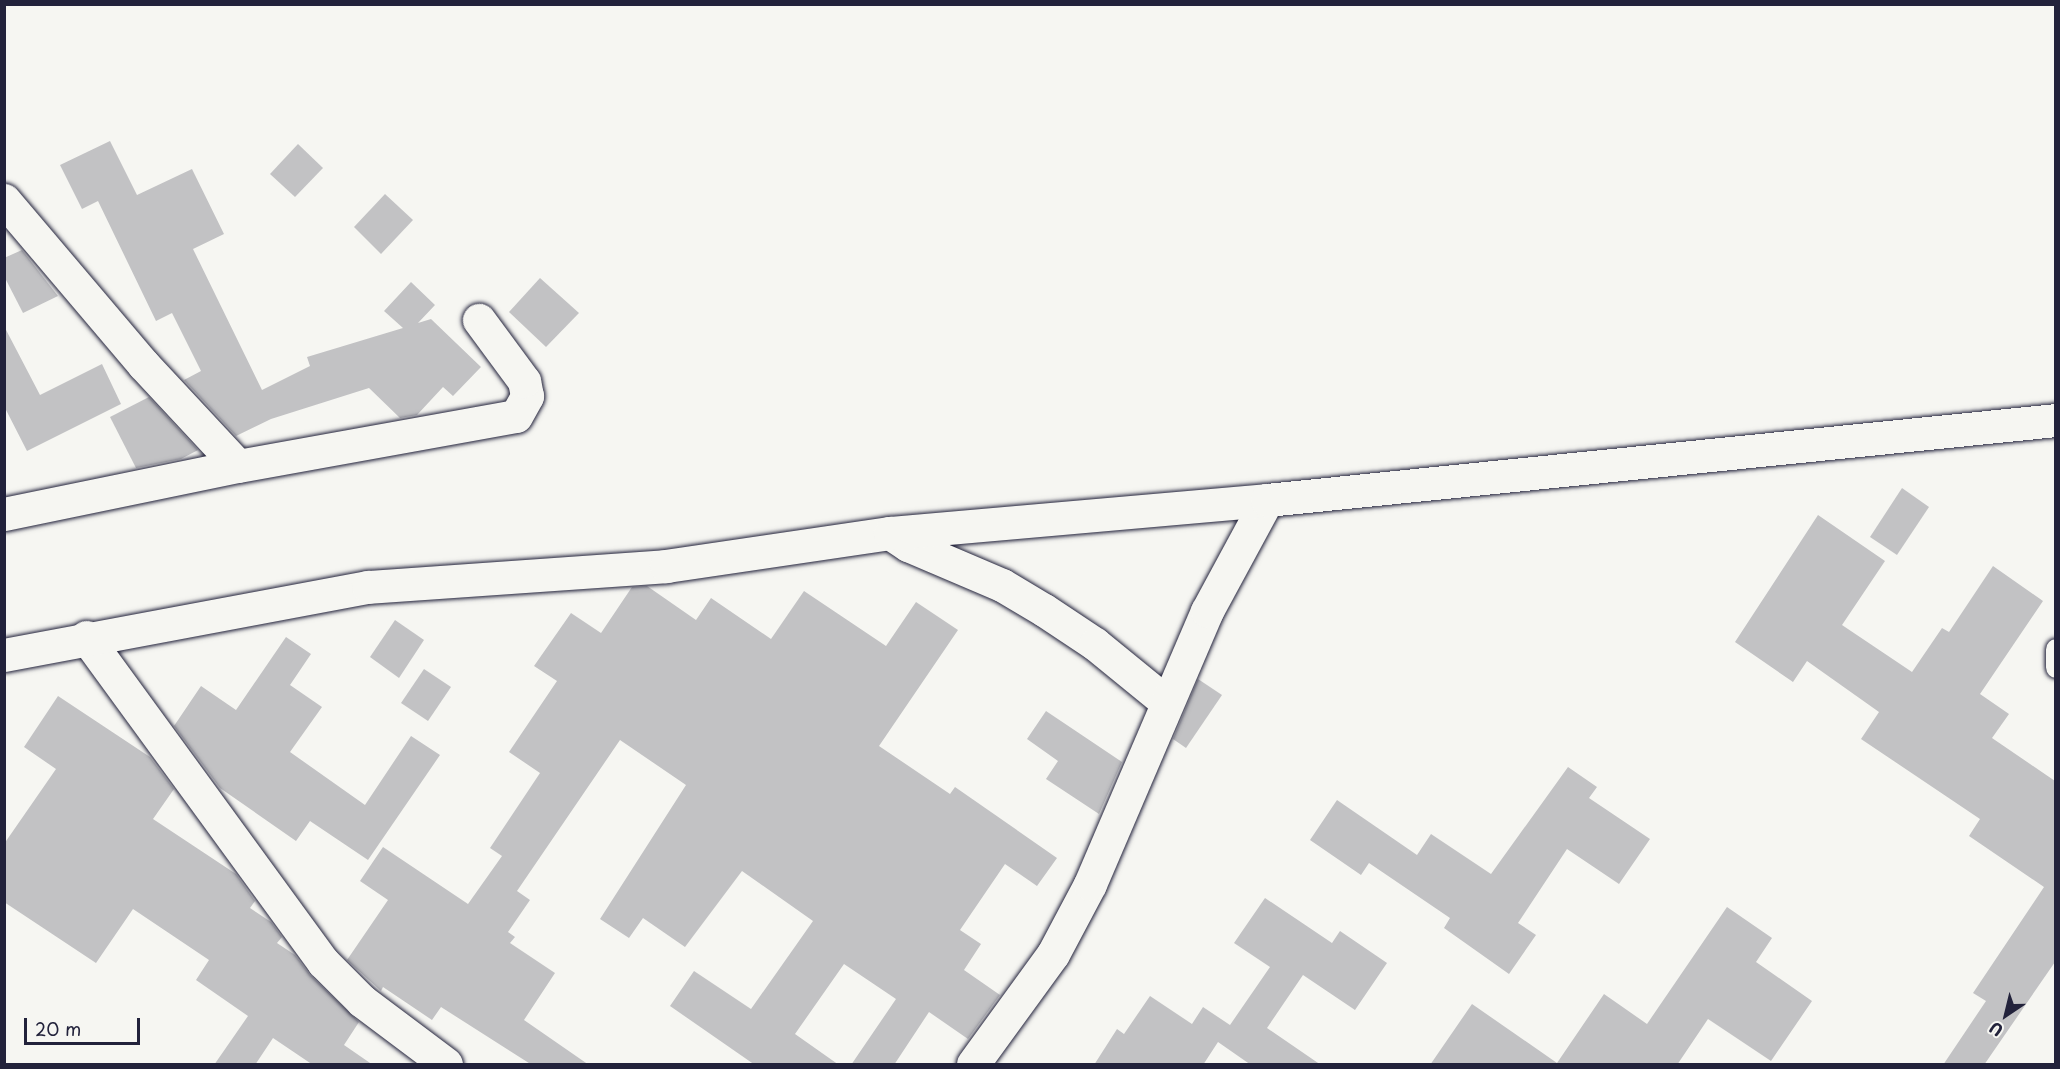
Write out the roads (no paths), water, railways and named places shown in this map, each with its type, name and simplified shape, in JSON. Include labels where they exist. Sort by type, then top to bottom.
[{"type":"street","points":[[4,200],[143,364],[237,466]]},
{"type":"street","points":[[4,514],[237,466],[516,416],[527,396],[524,381],[479,320]]},
{"type":"street","points":[[4,655],[86,636],[368,587],[666,566],[890,533],[1267,500],[2055,420]]},
{"type":"street","points":[[973,1065],[1053,954],[1090,884],[1165,701],[1207,611],[1267,500]]},
{"type":"street","points":[[890,533],[908,545],[1002,585],[1044,610],[1095,644],[1165,701]]},
{"type":"street","points":[[86,636],[323,962],[362,1001],[446,1065]]},
{"type":"lane","points":[[2055,649],[2055,667]]}]
